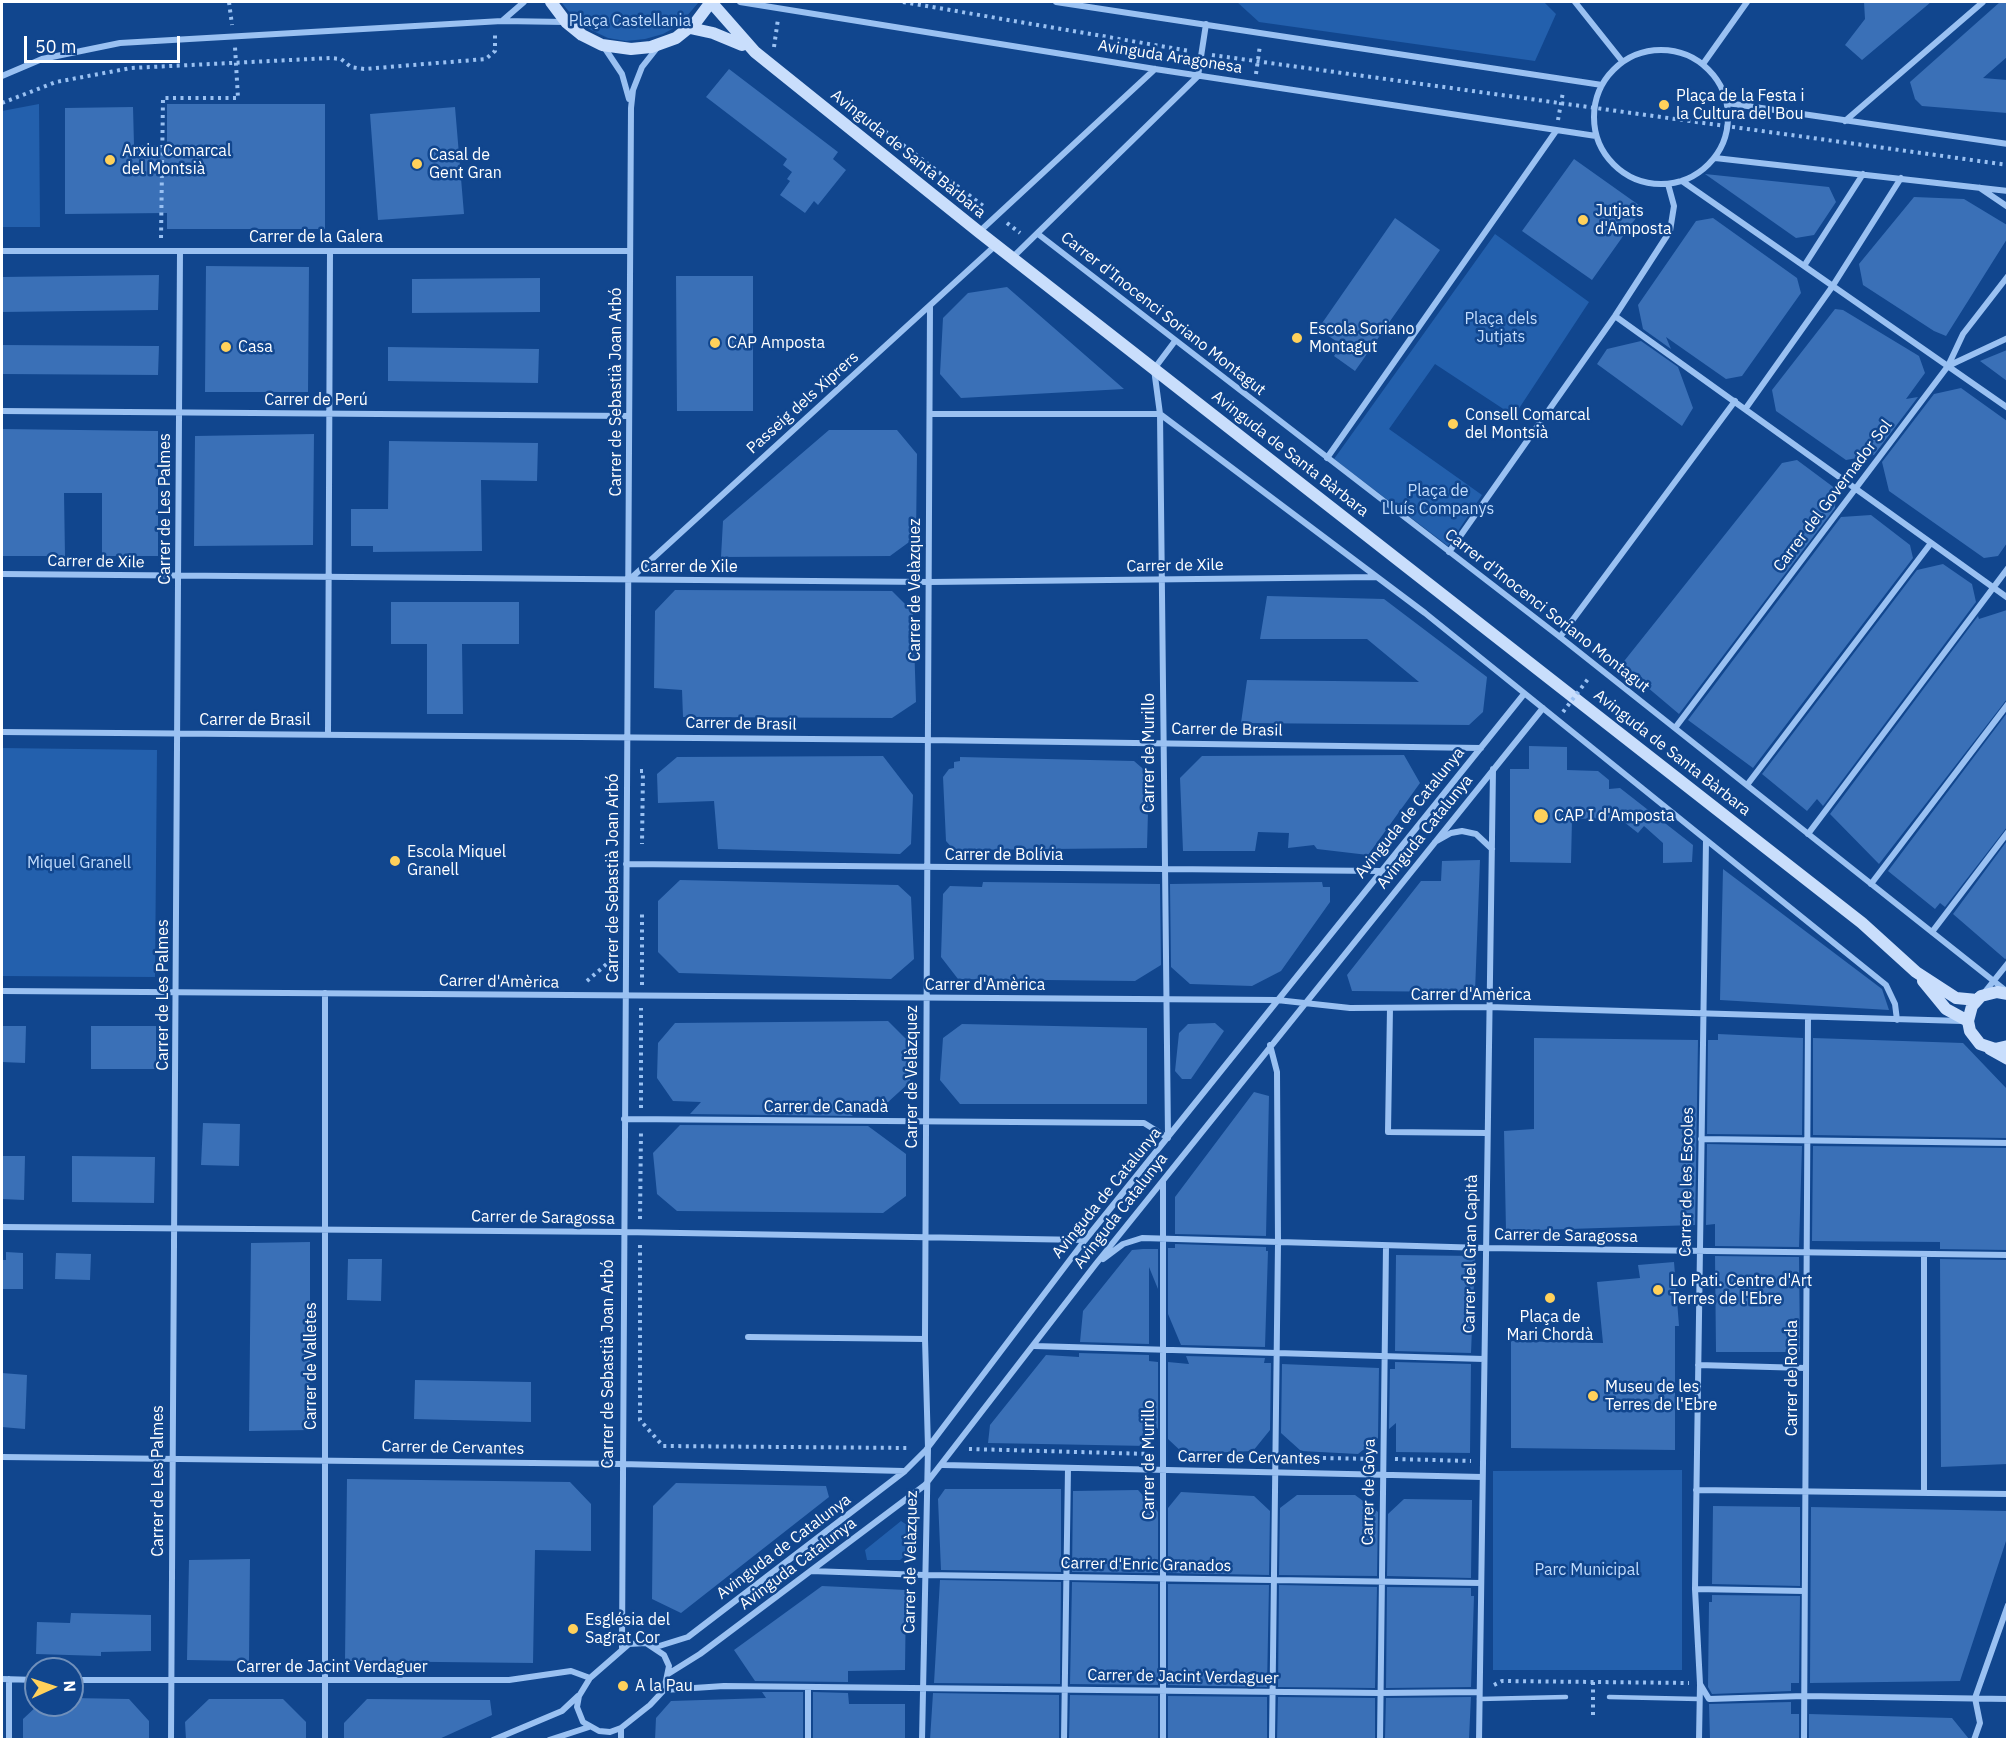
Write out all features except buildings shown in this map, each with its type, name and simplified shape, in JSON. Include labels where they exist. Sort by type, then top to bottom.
[{"type":"street","points":[[502,21],[524,2]]},
{"type":"street","points":[[551,2],[566,22],[582,35],[602,45],[631,50],[661,44],[690,28],[711,2]]},
{"type":"street","name":"Avinguda de Santa Bàrbara","points":[[711,2],[755,52],[1012,258],[1844,909],[1916,972],[1956,998],[1979,998],[1997,992],[2007,994]]},
{"type":"street","name":"Avinguda Aragonesa","points":[[740,2],[1198,76],[1596,136]]},
{"type":"street","points":[[1056,2],[1602,85]]},
{"type":"street","points":[[1575,2],[1622,61]]},
{"type":"street","points":[[1703,64],[1747,2]]},
{"type":"street","points":[[1845,121],[1983,2]]},
{"type":"street","points":[[2,76],[42,59],[83,48],[120,43],[502,21],[566,22]]},
{"type":"street","points":[[1012,258],[1198,76],[1206,24]]},
{"type":"street","name":"Avinguda de Santa Bàrbara","points":[[690,28],[730,39],[755,52]]},
{"type":"street","name":"Carrer de Sebastià Joan Arbó","points":[[622,1648],[621,1464],[631,108],[633,90],[642,67],[661,44]]},
{"type":"street","name":"Carrer de Sebastià Joan Arbó","points":[[602,45],[622,74],[631,108]]},
{"type":"street","points":[[1668,50],[1686,54],[1703,64],[1716,78],[1727,103],[1728,125],[1724,142],[1715,158],[1700,172],[1682,182],[1645,183],[1624,173],[1607,157],[1596,136],[1594,107],[1602,85],[1622,61],[1640,53],[1668,50]]},
{"type":"street","points":[[979,232],[1155,69]]},
{"type":"street","points":[[1727,103],[2007,144]]},
{"type":"street","points":[[1327,458],[1556,131]]},
{"type":"street","points":[[1715,158],[2007,190]]},
{"type":"street","points":[[1804,266],[1863,174]]},
{"type":"street","points":[[1746,408],[1832,287],[1901,178]]},
{"type":"street","points":[[1682,182],[2007,408]]},
{"type":"street","points":[[1449,552],[1615,316],[1670,231],[1674,206],[1668,184]]},
{"type":"street","points":[[1980,188],[2007,207]]},
{"type":"street","name":"Carrer d'Inocenci Soriano Montagut","points":[[1038,234],[1560,637],[2007,994]]},
{"type":"street","name":"Passeig dels Xiprers","points":[[629,580],[996,245]]},
{"type":"street","name":"Carrer de la Galera","points":[[2,251],[630,251]]},
{"type":"street","name":"Carrer de Les Palmes","points":[[171,1740],[180,251]]},
{"type":"street","points":[[328,735],[330,251]]},
{"type":"street","name":"Carrer del Governador Sol","points":[[1675,728],[1947,366],[1963,334],[2007,276]]},
{"type":"street","name":"Carrer de Velàzquez","points":[[922,1740],[925,1485],[928,1448],[925,1238],[930,306]]},
{"type":"street","points":[[1615,316],[1746,408],[2007,598]]},
{"type":"street","points":[[1947,366],[2007,338]]},
{"type":"street","points":[[1154,369],[1175,340]]},
{"type":"street","name":"Carrer de Murillo","points":[[1154,369],[1160,414],[1168,1138]]},
{"type":"street","points":[[1560,637],[1735,401]]},
{"type":"street","name":"Carrer de Perú","points":[[2,411],[630,416]]},
{"type":"street","points":[[930,414],[1160,414],[1377,577],[1886,985],[1895,1004],[1897,1020]]},
{"type":"street","points":[[1747,785],[1931,543]]},
{"type":"street","points":[[1808,834],[2007,568]]},
{"type":"street","name":"Carrer de Xile","points":[[2,574],[928,582],[1377,577]]},
{"type":"street","name":"Avinguda de Catalunya","points":[[656,1647],[688,1637],[905,1471],[928,1448],[1085,1240],[1524,694]]},
{"type":"street","points":[[1871,884],[2007,704]]},
{"type":"street","name":"Avinguda Catalunya","points":[[668,1674],[700,1654],[925,1485],[943,1465],[1095,1265],[1543,708]]},
{"type":"street","name":"Carrer de Brasil","points":[[2,732],[628,736],[1481,748]]},
{"type":"street","name":"Carrer del Gran Capità","points":[[1479,1740],[1493,769]]},
{"type":"street","points":[[1432,844],[1451,833],[1462,831],[1476,834],[1492,849]]},
{"type":"street","points":[[1932,932],[2007,832]]},
{"type":"street","name":"Carrer de les Escoles","points":[[1699,1740],[1700,1684],[1695,1590],[1706,840]]},
{"type":"street","name":"Carrer de Bolívia","points":[[626,864],[1382,871]]},
{"type":"street","points":[[2007,963],[1979,998],[1969,1013],[1968,1021],[1975,1039],[2007,1059]]},
{"type":"street","name":"Avinguda de Santa Bàrbara","points":[[1916,972],[1946,1009],[1968,1021]]},
{"type":"street","name":"Carrer d'Amèrica","points":[[2,991],[1277,1000],[1304,1004],[1390,1008],[1489,1007],[1968,1021]]},
{"type":"street","name":"Carrer de Valletes","points":[[325,993],[325,1740]]},
{"type":"street","points":[[1390,1008],[1388,1132],[1487,1133]]},
{"type":"street","name":"Carrer de Ronda","points":[[1804,1740],[1808,1017]]},
{"type":"street","points":[[1270,1045],[1277,1072],[1278,1243],[1272,1740]]},
{"type":"street","points":[[1986,1047],[2007,1046]]},
{"type":"street","name":"Carrer de Canadà","points":[[624,1119],[1144,1123],[1168,1138]]},
{"type":"street","points":[[1701,1138],[2007,1143]]},
{"type":"street","name":"Carrer de Murillo","points":[[1163,1181],[1163,1740]]},
{"type":"street","name":"Carrer de Saragossa","points":[[2,1227],[623,1232],[1085,1240]]},
{"type":"street","name":"Carrer de Saragossa","points":[[1095,1265],[1123,1244],[1142,1239],[1806,1254],[2007,1255]]},
{"type":"street","name":"Carrer de Goya","points":[[1380,1740],[1386,1246]]},
{"type":"street","points":[[1924,1255],[1924,1493]]},
{"type":"street","points":[[748,1337],[925,1338]]},
{"type":"street","points":[[1034,1346],[1484,1359]]},
{"type":"street","points":[[1698,1365],[1806,1368]]},
{"type":"street","name":"Carrer de Cervantes","points":[[2,1457],[621,1464],[905,1471]]},
{"type":"street","name":"Carrer de Cervantes","points":[[943,1465],[1482,1477]]},
{"type":"street","points":[[1064,1740],[1068,1468]]},
{"type":"street","points":[[1696,1490],[2007,1494]]},
{"type":"street","name":"Carrer d'Enric Granados","points":[[811,1571],[924,1575],[1481,1583]]},
{"type":"street","points":[[1695,1590],[1804,1591]]},
{"type":"street","points":[[1974,1740],[1980,1723],[1975,1698],[2007,1605]]},
{"type":"street","points":[[549,1740],[589,1727],[610,1732],[621,1728],[651,1705],[664,1690],[669,1666],[664,1655],[656,1647],[646,1643],[628,1644],[590,1678],[579,1696],[576,1707],[579,1717],[589,1727]]},
{"type":"street","name":"Carrer de Jacint Verdaguer","points":[[84,1680],[509,1680],[571,1671],[590,1678]]},
{"type":"street","points":[[9,1740],[5,1679],[24,1680]]},
{"type":"street","points":[[1700,1684],[1709,1699],[1804,1696],[2007,1699]]},
{"type":"street","name":"Carrer de Jacint Verdaguer","points":[[664,1690],[723,1686],[1479,1695]]},
{"type":"street","points":[[808,1687],[808,1740]]},
{"type":"street","points":[[493,1740],[562,1710],[579,1696]]},
{"type":"street","points":[[621,1728],[621,1740]]},
{"type":"lane","points":[[1479,1695],[1566,1697]]},
{"type":"lane","points":[[1609,1697],[1699,1699]]},
{"type":"path","points":[[160,251],[163,98],[238,98],[234,36],[229,2]]},
{"type":"path","points":[[903,2],[1201,53],[2007,165]]},
{"type":"path","points":[[779,8],[774,48],[783,55]]},
{"type":"path","points":[[2,103],[56,82],[104,71],[330,58],[341,59],[351,67],[364,69],[486,59],[493,55],[496,47],[494,22]]},
{"type":"path","points":[[1255,84],[1262,33]]},
{"type":"path","points":[[1556,131],[1565,79]]},
{"type":"path","points":[[857,111],[1030,241]]},
{"type":"path","points":[[1563,712],[1588,679]]},
{"type":"path","points":[[627,771],[643,771],[642,864]]},
{"type":"path","points":[[642,907],[640,1420],[663,1446],[928,1448]]},
{"type":"path","points":[[573,996],[574,984],[584,983],[609,962],[642,961]]},
{"type":"path","points":[[955,1449],[1163,1454]]},
{"type":"path","points":[[1311,1458],[1470,1461],[1482,1469]]},
{"type":"path","points":[[1479,1695],[1502,1681],[1700,1684]]},
{"type":"path","points":[[1593,1682],[1593,1716]]},
{"type":"green space","name":"Plaça Castellania","points":[[561,2],[699,2],[679,25],[663,34],[626,41],[608,38],[591,30],[576,20]]},
{"type":"green space","points":[[1237,2],[1544,2],[1556,14],[1535,61],[1259,22]]},
{"type":"green space","points":[[39,104],[40,227],[2,227],[2,111]]},
{"type":"green space","name":"Plaça dels Jutjats","points":[[1495,234],[1589,302],[1514,416],[1435,364],[1389,429],[1482,495],[1448,546],[1334,459]]},
{"type":"green space","name":"Miquel Granell","points":[[2,748],[157,750],[155,977],[2,976]]},
{"type":"green space","name":"Parc Municipal","points":[[1682,1470],[1682,1670],[1493,1670],[1493,1471]]},
{"type":"green space","points":[[901,1521],[910,1527],[910,1551],[900,1560],[867,1560],[865,1550]]},
{"type":"place","name":"Plaça de la Festa i la Cultura del Bou","points":[[1664,105]]},
{"type":"place","name":"Arxiu Comarcal del Montsià","points":[[110,160]]},
{"type":"place","name":"Casal de Gent Gran","points":[[417,164]]},
{"type":"place","name":"Jutjats d'Amposta","points":[[1583,220]]},
{"type":"place","name":"Escola Soriano Montagut","points":[[1297,338]]},
{"type":"place","name":"CAP Amposta","points":[[715,343]]},
{"type":"place","name":"Casa","points":[[226,347]]},
{"type":"place","name":"Consell Comarcal del Montsià","points":[[1453,424]]},
{"type":"place","name":"CAP I d'Amposta","points":[[1541,816]]},
{"type":"place","name":"Escola Miquel Granell","points":[[395,861]]},
{"type":"place","name":"Lo Pati. Centre d'Art Terres de l'Ebre","points":[[1658,1290]]},
{"type":"place","name":"Plaça de Mari Chordà","points":[[1550,1298]]},
{"type":"place","name":"Museu de les Terres de l'Ebre","points":[[1593,1396]]},
{"type":"place","name":"Església del Sagrat Cor","points":[[573,1629]]},
{"type":"place","name":"A la Pau","points":[[623,1686]]},
{"type":"park label","name":"Plaça de Lluís Companys","points":[[1438,500]]}]
